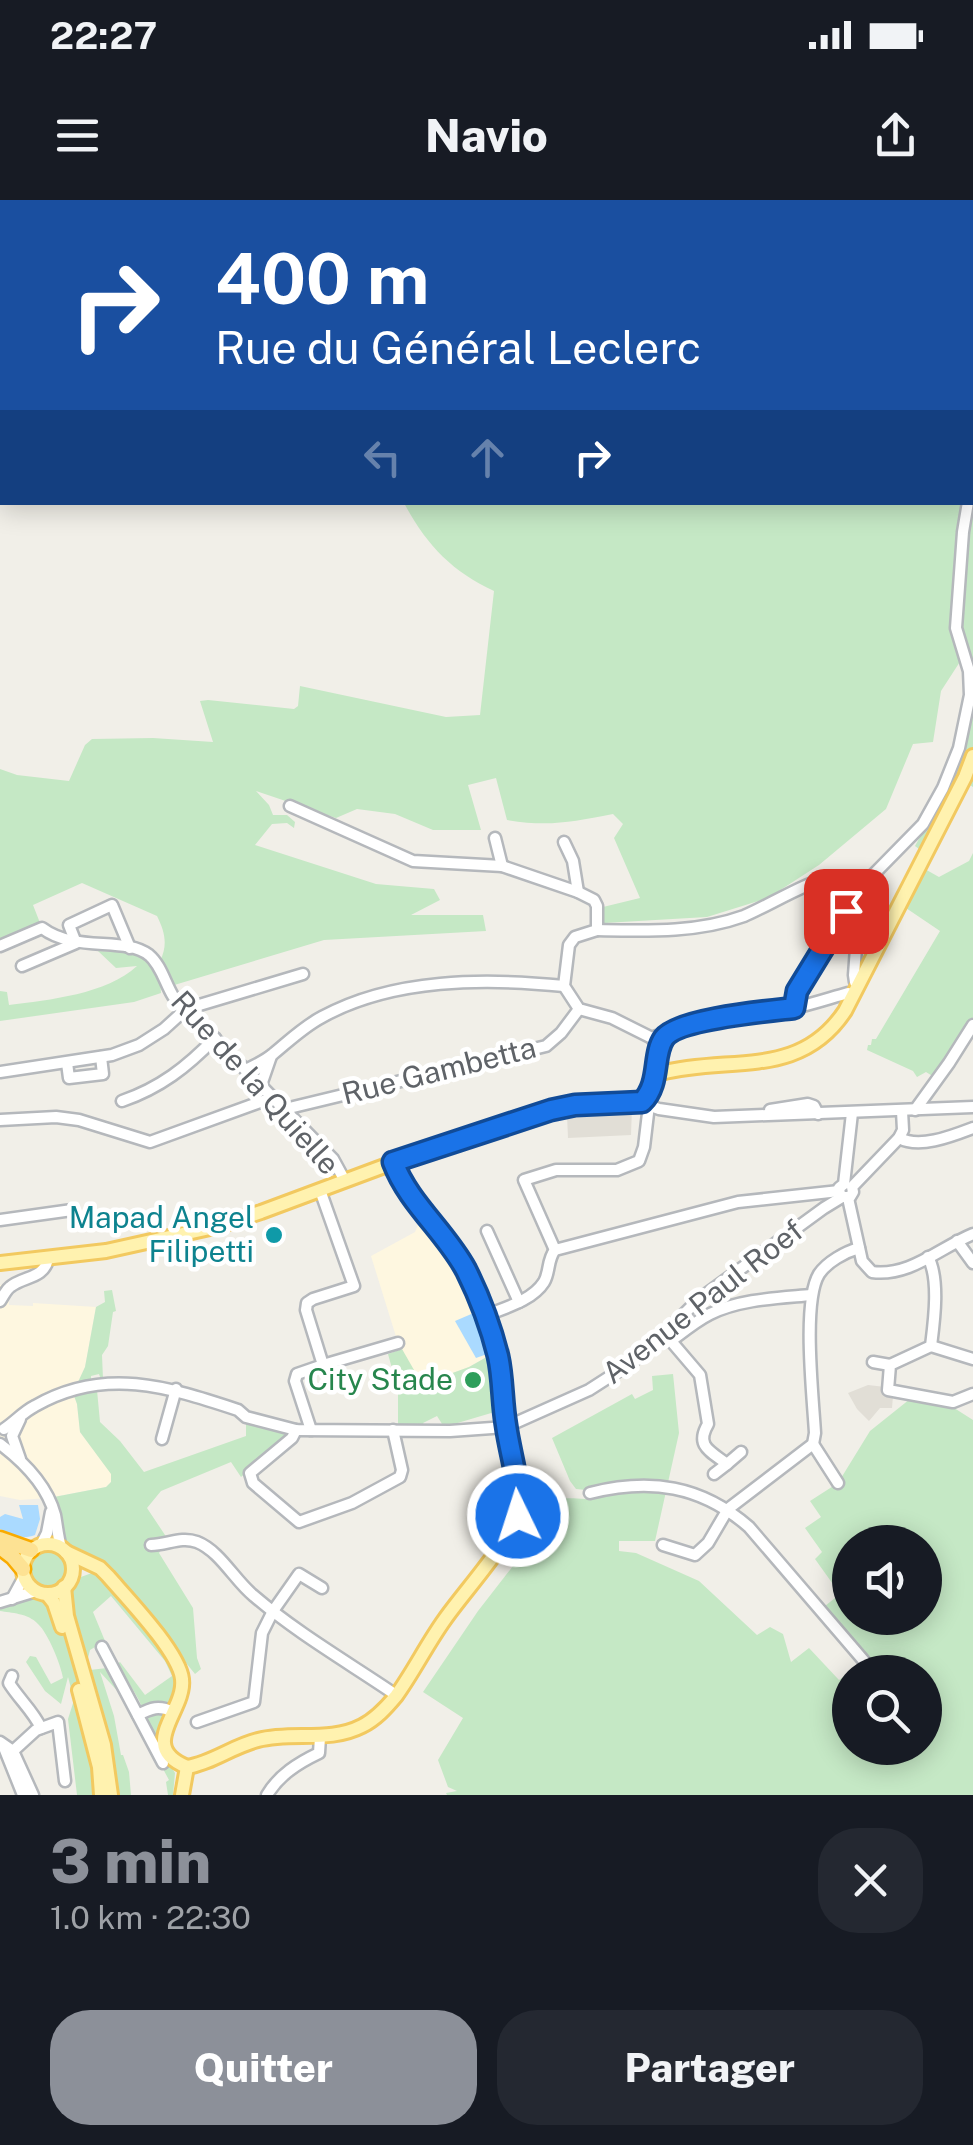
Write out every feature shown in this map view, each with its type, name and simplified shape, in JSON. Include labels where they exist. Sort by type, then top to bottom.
[{"type":"highway","points":[[0,1539],[36,1548]]},
{"type":"highway","points":[[0,1547],[13,1557],[23,1573]]},
{"type":"main road","points":[[651,1104],[647,1098],[656,1076],[793,1055],[823,1038],[835,1026],[973,756]]},
{"type":"main road","points":[[0,1263],[106,1251],[220,1226],[393,1162],[551,1110],[575,1105],[651,1104]]},
{"type":"main road","points":[[101,1795],[99,1767],[60,1619],[54,1603],[23,1573],[26,1556],[36,1548],[55,1545],[100,1568],[176,1658],[183,1683],[181,1697],[164,1731],[164,1743],[168,1754],[187,1767],[201,1765],[258,1740],[348,1732],[382,1712],[518,1516],[518,1485],[498,1357],[484,1316],[466,1270],[412,1199],[393,1162]]},
{"type":"main road","points":[[64,1550],[72,1566],[66,1616],[104,1745],[111,1795]]},
{"type":"main road","points":[[41,1592],[68,1582],[84,1570],[100,1568]]},
{"type":"main road","points":[[182,1795],[187,1767]]},
{"type":"street","points":[[656,1076],[659,1041],[684,1026],[794,1008],[855,990],[858,883],[923,824],[944,788],[958,748],[970,696],[970,672],[956,628],[968,505]]},
{"type":"street","points":[[290,806],[413,861],[502,866],[578,892],[594,900],[597,906],[597,930]]},
{"type":"street","points":[[495,838],[502,866]]},
{"type":"street","points":[[564,842],[573,861],[578,892]]},
{"type":"street","points":[[659,1041],[612,1018],[579,1009],[564,986],[569,946],[575,937],[597,930],[711,926],[769,906],[818,881],[830,878],[858,883]]},
{"type":"street","points":[[794,1008],[797,991],[855,904]]},
{"type":"street","name":"Rue de la Quielle","points":[[76,943],[68,925],[112,905],[130,948],[152,957],[173,996],[333,1159],[344,1181]]},
{"type":"street","points":[[0,946],[42,928],[76,943],[130,948]]},
{"type":"street","points":[[22,966],[76,943]]},
{"type":"street","points":[[0,1072],[101,1057],[140,1045],[186,1009],[302,974]]},
{"type":"street","points":[[246,1070],[320,1018],[357,1000],[407,988],[471,982],[564,986]]},
{"type":"street","name":"Rue Gambetta","points":[[285,1110],[546,1046],[579,1009]]},
{"type":"street","points":[[915,1110],[973,1025]]},
{"type":"street","points":[[122,1102],[163,1083],[193,1061],[214,1038]]},
{"type":"street","points":[[261,1085],[271,1056]]},
{"type":"street","points":[[0,1120],[79,1120],[150,1142],[274,1098]]},
{"type":"street","points":[[555,1250],[524,1180],[556,1170],[617,1170],[639,1161],[651,1104],[714,1117],[973,1107]]},
{"type":"street","points":[[902,1111],[903,1130],[899,1138],[914,1143],[954,1136],[973,1128]]},
{"type":"street","points":[[852,1113],[845,1191],[862,1261],[872,1272],[903,1270],[973,1234]]},
{"type":"street","name":"Avenue Paul Roef","points":[[506,1427],[588,1390],[668,1337],[681,1326],[698,1300],[845,1191],[899,1138]]},
{"type":"street","points":[[320,1190],[354,1286],[308,1303],[306,1310],[323,1364]]},
{"type":"street","points":[[484,1316],[534,1293],[544,1281],[550,1255],[555,1250],[738,1202],[845,1191]]},
{"type":"street","points":[[0,1220],[72,1210]]},
{"type":"street","points":[[487,1231],[519,1302]]},
{"type":"street","points":[[957,1241],[973,1263]]},
{"type":"street","points":[[663,1545],[695,1555],[708,1543],[728,1509],[813,1444],[811,1295],[822,1269],[859,1248]]},
{"type":"street","points":[[928,1257],[933,1270],[935,1313],[932,1346]]},
{"type":"street","points":[[0,1301],[10,1288],[44,1271],[48,1259]]},
{"type":"street","points":[[681,1326],[731,1306],[811,1295]]},
{"type":"street","points":[[668,1337],[700,1375],[708,1424],[702,1433],[706,1448],[727,1464]]},
{"type":"street","points":[[310,1430],[296,1374],[398,1343]]},
{"type":"street","points":[[873,1362],[890,1364],[932,1346],[973,1359]]},
{"type":"street","points":[[890,1364],[888,1390],[953,1402],[973,1394]]},
{"type":"street","points":[[64,1550],[52,1506],[4,1435],[23,1414],[52,1397],[80,1388],[142,1383],[176,1389],[238,1410],[246,1417],[296,1430],[450,1431],[506,1427]]},
{"type":"street","points":[[162,1440],[176,1389]]},
{"type":"street","points":[[296,1430],[292,1438],[250,1473],[250,1478],[299,1522],[352,1503],[400,1477],[402,1470],[393,1430]]},
{"type":"street","points":[[813,1444],[838,1483]]},
{"type":"street","points":[[714,1474],[741,1452]]},
{"type":"street","points":[[590,1493],[615,1486],[647,1484],[694,1494],[728,1509],[749,1527],[859,1655]]},
{"type":"street","points":[[36,1548],[51,1520],[52,1506]]},
{"type":"street","points":[[151,1545],[177,1540],[196,1542],[213,1552],[252,1596],[396,1696]]},
{"type":"street","points":[[6,1601],[23,1573]]},
{"type":"street","points":[[197,1722],[254,1702],[262,1633],[273,1610],[299,1574],[322,1588]]},
{"type":"street","points":[[6,1601],[41,1592]]},
{"type":"street","points":[[101,1653],[163,1763]]},
{"type":"street","points":[[12,1676],[9,1683],[42,1728]]},
{"type":"street","points":[[138,1716],[162,1706],[173,1712]]},
{"type":"street","points":[[5,1746],[58,1722],[65,1781]]},
{"type":"street","points":[[267,1795],[285,1774],[318,1753],[320,1737]]},
{"type":"street","points":[[5,1746],[24,1795]]},
{"type":"street","points":[[5,1746],[33,1795]]},
{"type":"shaded area","points":[[632,1107],[631,1135],[568,1138],[567,1115]]},
{"type":"shaded area","points":[[421,1218],[461,1272],[492,1354],[421,1385],[398,1343],[371,1256],[415,1232]]},
{"type":"shaded area","points":[[8,1284],[9,1305],[96,1307],[85,1367],[73,1393],[80,1432],[112,1474],[106,1487],[48,1498],[20,1500],[0,1496],[0,1285]]},
{"type":"shaded area","points":[[868,1385],[885,1387],[893,1396],[892,1408],[880,1408],[869,1421],[848,1393]]},
{"type":"green space","points":[[405,505],[973,505],[973,695],[965,654],[941,691],[933,742],[913,744],[886,809],[819,865],[768,898],[707,917],[604,923],[603,907],[640,898],[614,838],[623,824],[613,814],[560,823],[507,820],[496,778],[468,785],[481,830],[433,830],[395,814],[357,809],[336,818],[256,791],[273,815],[287,815],[295,822],[294,828],[287,823],[272,824],[255,845],[376,884],[434,889],[440,900],[411,915],[483,915],[486,931],[324,940],[171,986],[160,961],[164,939],[157,916],[82,883],[33,905],[42,928],[0,944],[0,769],[69,781],[85,745],[92,739],[213,742],[200,701],[294,709],[298,706],[300,686],[446,717],[480,715],[494,591],[465,575],[421,531]]},
{"type":"green space","points":[[973,695],[973,787],[959,778],[919,849],[915,846],[946,789]]},
{"type":"green space","points":[[973,853],[973,1017],[934,1077],[926,1072],[917,1077],[913,1071],[867,1050],[868,1045],[876,1039],[940,931],[903,906],[923,868],[939,877],[969,861]]},
{"type":"green space","points":[[98,951],[149,958],[160,980],[161,993],[134,1002],[0,1021],[0,991],[7,992],[9,1005],[59,998],[110,983],[137,966],[116,968]]},
{"type":"green space","points":[[112,1290],[116,1311],[102,1355],[103,1379],[99,1374],[79,1384],[97,1390],[100,1422],[144,1472],[246,1436],[246,1422],[284,1431],[286,1439],[241,1477],[231,1462],[161,1491],[147,1508],[167,1538],[159,1553],[193,1608],[201,1669],[195,1674],[106,1564],[77,1554],[62,1536],[61,1514],[54,1497],[106,1487],[111,1482],[111,1474],[80,1432],[73,1393],[85,1367],[96,1307],[105,1302],[104,1291]]},
{"type":"green space","points":[[402,1349],[422,1384],[492,1354],[498,1411],[444,1427],[437,1416],[423,1423],[425,1427],[398,1426],[398,1390],[388,1354]]},
{"type":"green space","points":[[673,1374],[679,1433],[655,1541],[619,1541],[619,1551],[636,1553],[699,1581],[757,1635],[770,1627],[783,1634],[791,1662],[809,1648],[832,1673],[832,1765],[942,1765],[942,1655],[859,1655],[842,1635],[942,1635],[942,1525],[832,1525],[832,1583],[815,1559],[822,1552],[805,1528],[821,1517],[810,1501],[838,1483],[870,1431],[910,1399],[951,1406],[973,1420],[973,1795],[447,1795],[457,1791],[448,1787],[438,1760],[463,1718],[423,1692],[478,1611],[520,1557],[524,1560],[534,1540],[545,1533],[534,1519],[557,1500],[586,1499],[586,1490],[576,1489],[570,1481],[552,1438],[632,1394],[635,1399],[653,1390],[652,1376]]},
{"type":"green space","points":[[46,1549],[61,1553],[66,1560],[64,1580],[51,1588],[36,1584],[28,1571],[32,1556]]},
{"type":"green space","points":[[92,1573],[106,1579],[171,1661],[177,1686],[158,1734],[159,1749],[175,1773],[173,1795],[168,1795],[169,1780],[142,1707],[117,1664],[120,1662],[145,1695],[172,1676],[165,1661],[111,1596],[93,1612],[105,1641],[90,1650],[87,1662],[90,1670],[107,1668],[123,1697],[100,1672],[129,1772],[131,1795],[77,1795],[68,1719],[74,1700],[68,1677],[61,1704],[45,1691],[26,1662],[30,1656],[36,1657],[51,1684],[63,1678],[46,1634],[29,1618],[0,1611],[0,1606],[39,1599],[45,1601],[55,1620],[78,1578]]},
{"type":"green space","points":[[832,1600],[832,1624],[820,1610]]},
{"type":"water","points":[[476,1312],[490,1353],[476,1358],[455,1321]]},
{"type":"water","points":[[19,1505],[38,1505],[40,1519],[35,1535],[21,1537],[0,1529],[0,1517],[5,1514],[23,1519]]},
{"type":"place","name":"Mapad Angel Filipetti","points":[[274,1235]]},
{"type":"place","name":"City Stade","points":[[473,1380]]},
{"type":"route","points":[[518,1516],[518,1485],[498,1357],[484,1316],[466,1270],[412,1199],[393,1162],[551,1110],[642,1102],[656,1076],[660,1045],[671,1032],[713,1019],[794,1008],[797,991],[846,911]]}]
